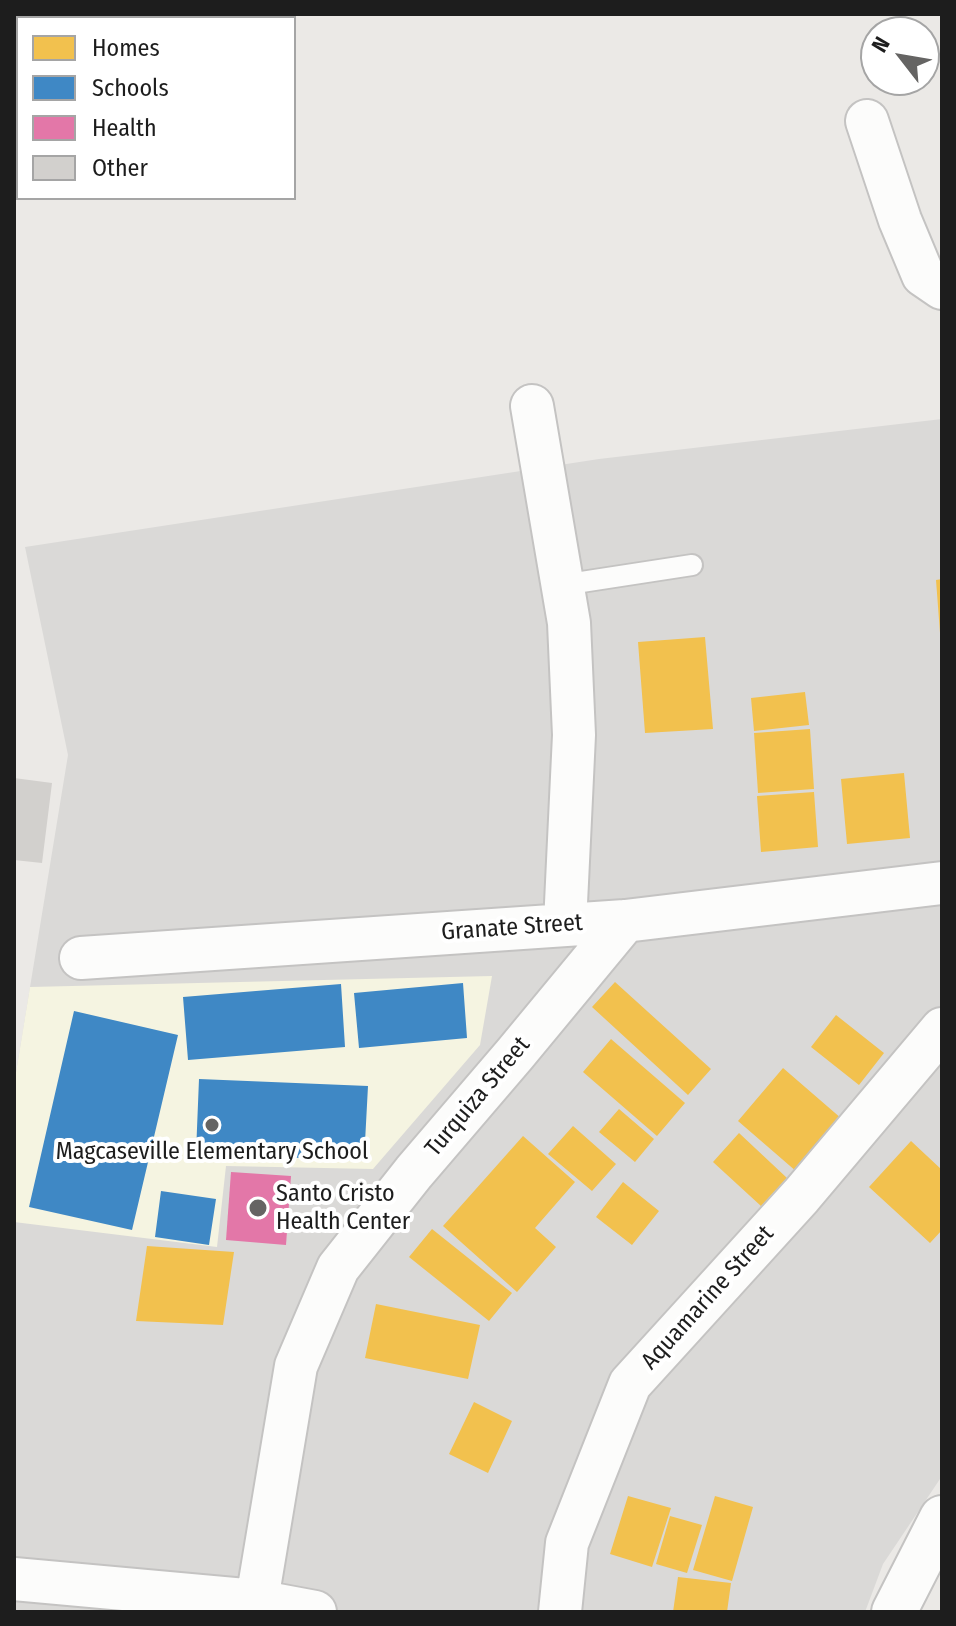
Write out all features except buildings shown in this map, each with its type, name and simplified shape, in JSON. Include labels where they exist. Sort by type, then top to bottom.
[{"type":"street","points":[[867,121],[900,220],[923,275],[942,288]]},
{"type":"street","points":[[532,406],[569,623],[574,735],[565,924]]},
{"type":"street","name":"Granate Street","points":[[81,958],[625,921],[942,883]]},
{"type":"street","name":"Turquiza Street","points":[[256,1607],[296,1366],[338,1268],[414,1172],[625,921]]},
{"type":"street","name":"Aquamarine Street","points":[[560,1612],[567,1543],[630,1384],[801,1196],[942,1029]]},
{"type":"street","points":[[894,1612],[942,1518]]},
{"type":"street","points":[[14,1579],[315,1612]]},
{"type":"lane","points":[[562,585],[692,565]]},
{"type":"shaded area","points":[[942,419],[942,1476],[883,1564],[865,1612],[14,1612],[14,1085],[68,755],[25,547],[599,459]]},
{"type":"shaded area","name":"Magcaseville Elementary School","points":[[492,976],[480,1045],[373,1169],[226,1166],[217,1247],[14,1222],[14,1085],[30,987]]},
{"type":"place","name":"Magcaseville Elementary School","points":[[212,1125]]},
{"type":"place","name":"Santo Cristo Health Center","points":[[258,1208]]}]
